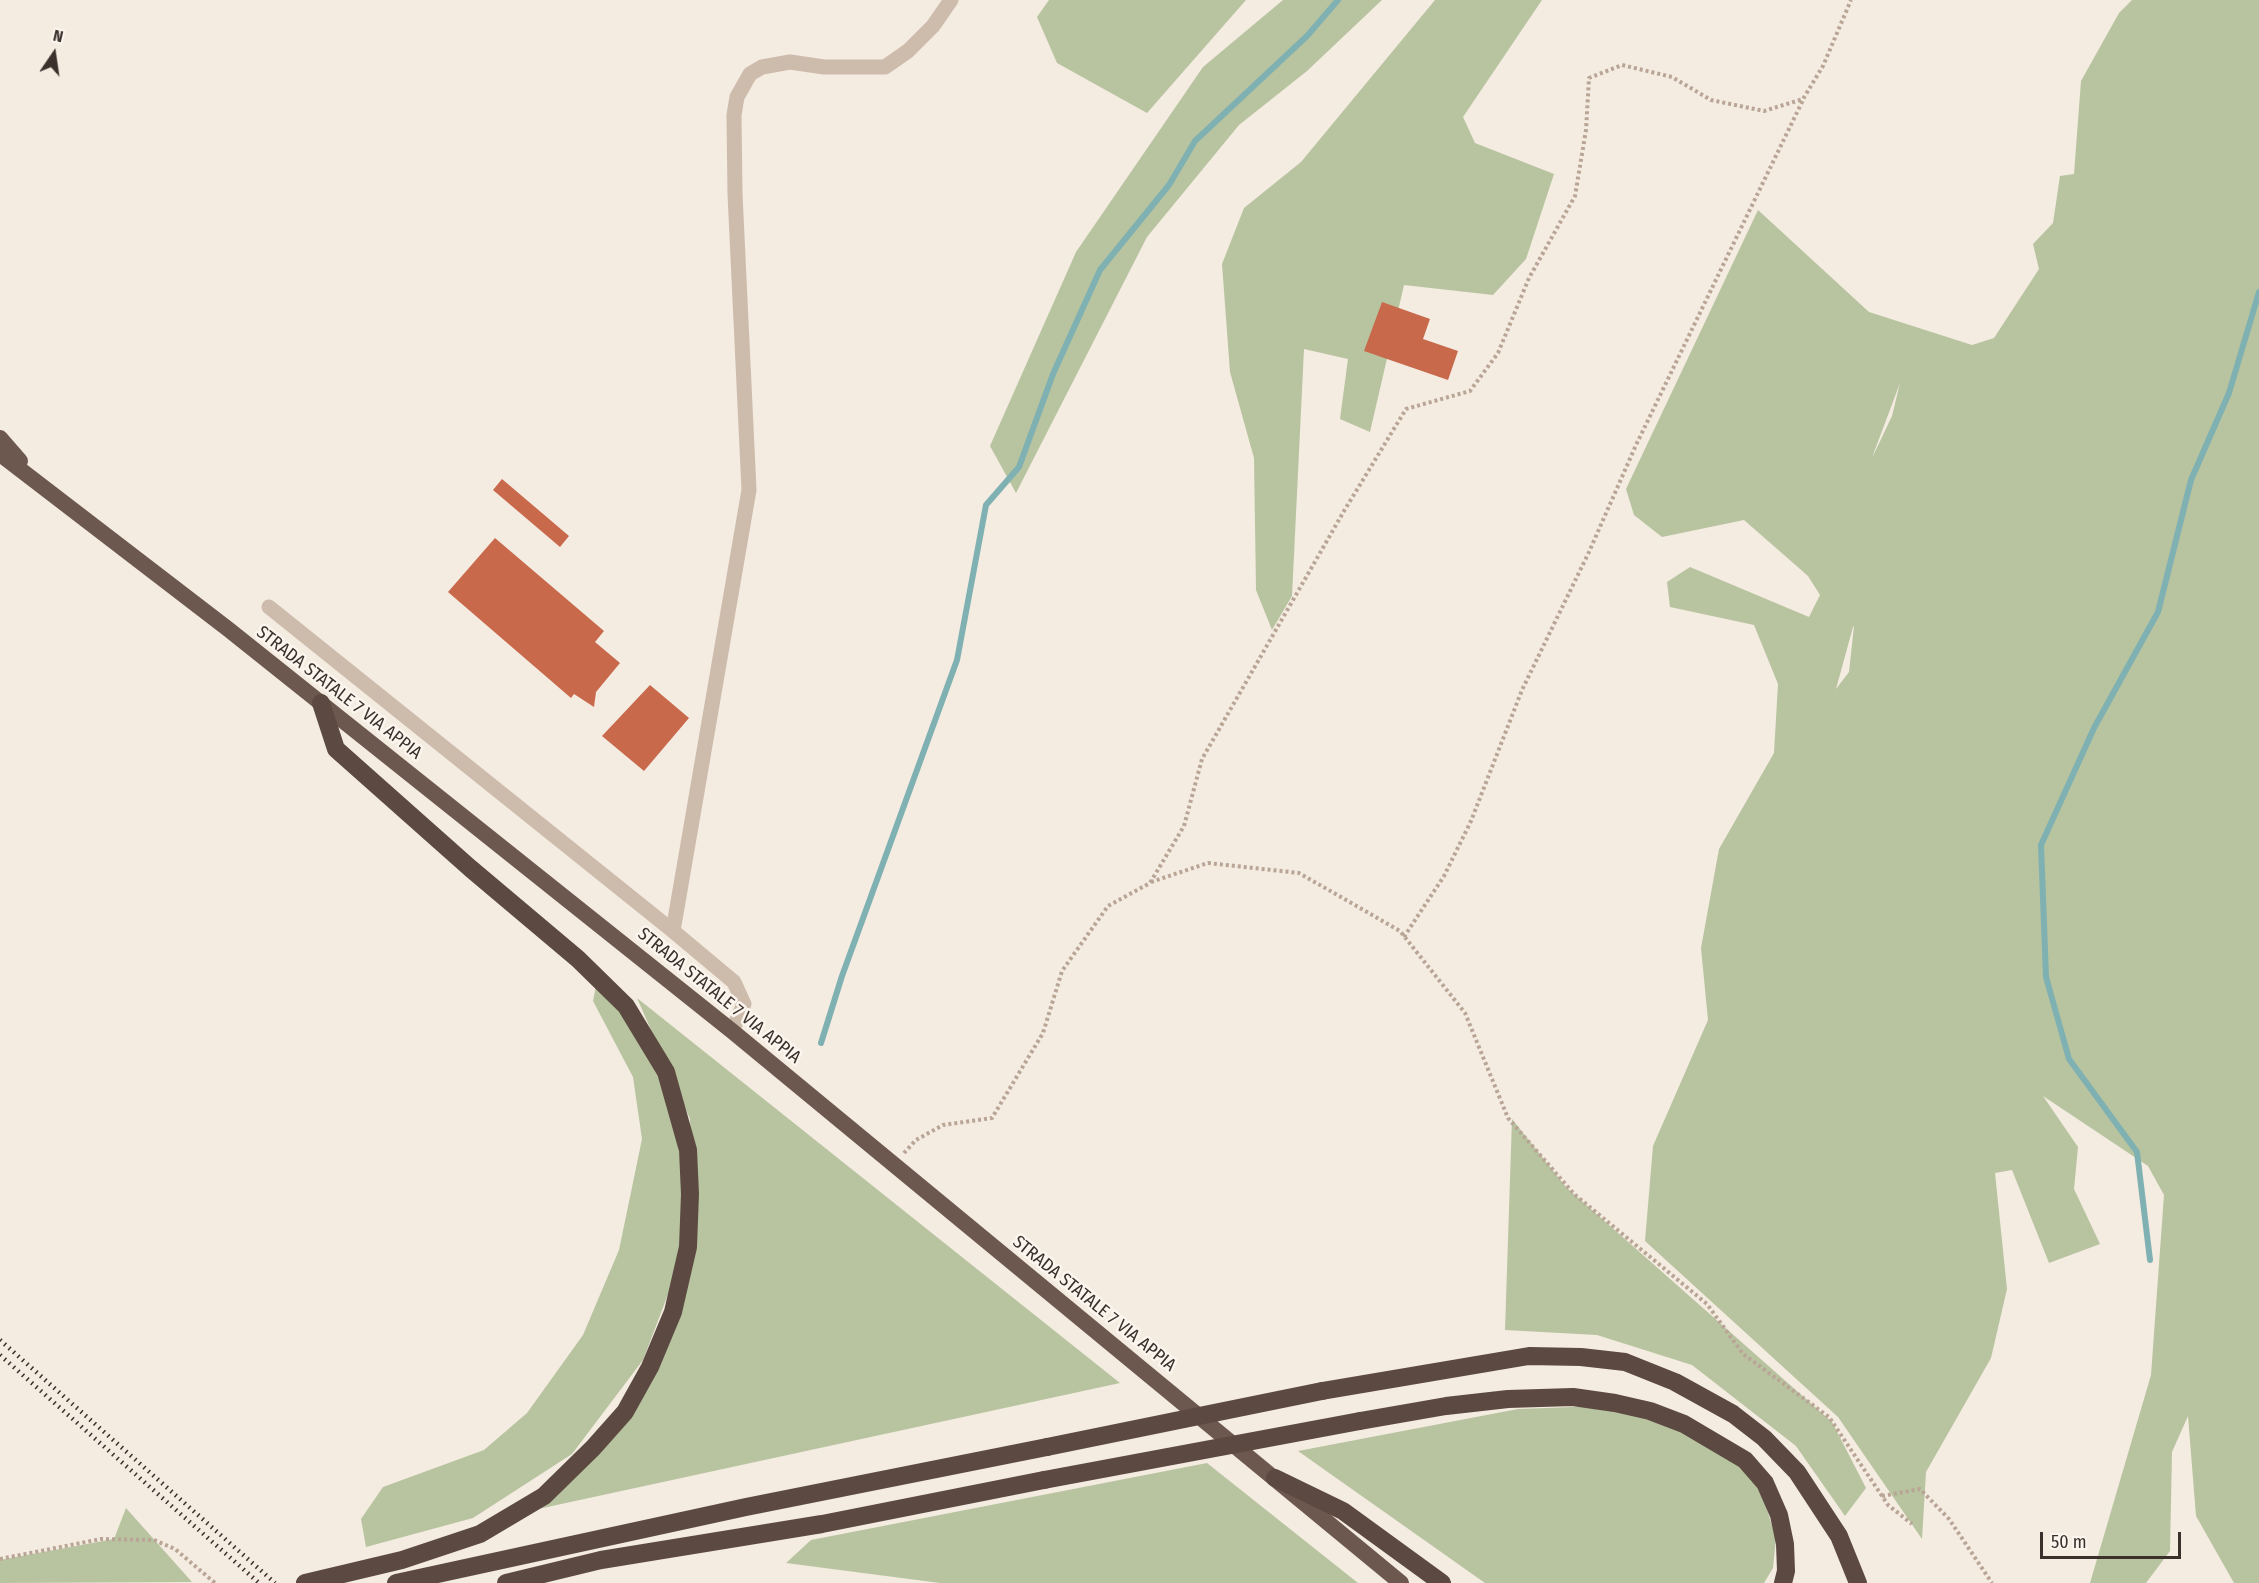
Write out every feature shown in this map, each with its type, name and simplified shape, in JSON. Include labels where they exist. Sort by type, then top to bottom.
[{"type":"highway","points":[[0,438],[40,485]]},
{"type":"highway","name":"STRADA STATALE 7 VIA APPIA","points":[[0,454],[321,703],[732,1031],[1401,1583]]},
{"type":"highway","points":[[305,1583],[402,1560],[480,1534],[544,1496],[593,1448],[626,1412],[650,1367],[673,1312],[688,1247],[690,1194],[688,1150],[666,1072],[626,1006],[578,958],[470,868],[336,749],[321,703]]},
{"type":"highway","points":[[396,1583],[746,1507],[1322,1391],[1529,1356],[1581,1357],[1625,1362],[1675,1382],[1733,1414],[1764,1438],[1797,1472],[1839,1536],[1858,1583]]},
{"type":"highway","points":[[506,1583],[601,1560],[822,1524],[1044,1480],[1446,1406],[1508,1399],[1573,1397],[1650,1411],[1684,1424],[1745,1460],[1765,1484],[1779,1515],[1785,1544],[1786,1571],[1783,1583]]},
{"type":"highway","points":[[1275,1478],[1343,1512],[1442,1583]]},
{"type":"street","points":[[673,931],[749,490],[735,194],[734,115],[737,97],[750,74],[762,67],[790,62],[824,67],[885,67],[908,51],[933,26],[951,0]]},
{"type":"street","points":[[269,607],[734,982],[744,1004],[732,1031]]},
{"type":"path","points":[[1404,937],[1444,876],[1472,821],[1522,690],[1589,552],[1636,445],[1803,99],[1823,66],[1851,0]]},
{"type":"path","points":[[1150,883],[1184,826],[1202,759],[1344,511],[1406,409],[1470,391],[1498,353],[1529,278],[1575,196],[1586,130],[1589,78],[1622,65],[1672,77],[1711,100],[1764,111],[1803,99]]},
{"type":"path","points":[[893,1165],[916,1140],[943,1125],[992,1118],[1043,1033],[1062,971],[1108,906],[1150,883],[1208,863],[1299,873],[1404,937],[1465,1013],[1508,1118],[1574,1194],[1707,1304],[1743,1354],[1829,1417],[1888,1505],[1912,1524]]},
{"type":"path","points":[[1882,1496],[1920,1489],[1949,1519],[1992,1583]]},
{"type":"path","points":[[0,1559],[101,1539],[154,1540],[175,1549],[215,1583]]},
{"type":"green space","points":[[1049,0],[1246,0],[1147,113],[1057,63],[1037,17]]},
{"type":"green space","points":[[1283,0],[1382,0],[1307,71],[1239,125],[1147,237],[1016,493],[990,446],[1076,252],[1203,67]]},
{"type":"green space","points":[[1435,0],[1542,0],[1463,117],[1475,143],[1554,174],[1526,259],[1493,295],[1404,285],[1370,432],[1340,419],[1348,359],[1304,349],[1292,596],[1272,630],[1256,590],[1254,458],[1230,372],[1222,264],[1244,208],[1301,162]]},
{"type":"green space","points":[[2132,0],[2259,0],[2259,1583],[2234,1583],[2196,1516],[2188,1416],[2172,1452],[2170,1551],[2146,1583],[2090,1583],[2151,1375],[2164,1195],[2148,1166],[2043,1096],[2078,1147],[2074,1189],[2100,1244],[2049,1263],[2012,1170],[1995,1173],[2007,1289],[1991,1358],[1926,1472],[1922,1539],[1838,1417],[1645,1241],[1653,1146],[1708,1020],[1701,948],[1719,849],[1774,753],[1778,684],[1754,625],[1670,607],[1667,582],[1690,567],[1809,617],[1820,595],[1808,576],[1744,520],[1662,537],[1634,515],[1626,489],[1758,210],[1869,312],[1972,345],[1994,338],[2039,269],[2033,244],[2053,223],[2060,176],[2074,174],[2081,81],[2119,13]],"holes":[[[1900,383],[1892,416],[1873,456],[1873,455]],[[1853,627],[1849,672],[1836,689]]]},
{"type":"green space","points":[[598,976],[666,1075],[687,1199],[675,1276],[643,1360],[572,1454],[473,1518],[366,1547],[361,1519],[383,1487],[484,1450],[527,1413],[583,1335],[619,1250],[642,1139],[633,1077],[593,1001]]},
{"type":"green space","points":[[637,998],[1120,1383],[529,1511],[634,1398],[695,1243],[690,1119]]},
{"type":"green space","points":[[1512,1119],[1566,1187],[1832,1422],[1866,1488],[1845,1516],[1796,1446],[1692,1365],[1597,1335],[1505,1330]]},
{"type":"green space","points":[[1599,1406],[1704,1431],[1756,1475],[1776,1538],[1773,1568],[1764,1583],[1485,1583],[1298,1451],[1518,1409]]},
{"type":"green space","points":[[1207,1463],[1358,1583],[940,1583],[786,1563],[811,1540]]},
{"type":"green space","points":[[126,1508],[192,1582],[0,1583],[0,1560],[114,1539]]},
{"type":"building","points":[[1382,302],[1430,319],[1423,339],[1458,351],[1448,380],[1364,351]]},
{"type":"building","points":[[502,479],[569,536],[560,547],[493,490]]},
{"type":"building","points":[[495,538],[604,631],[595,642],[620,663],[596,692],[594,707],[574,694],[571,698],[448,592]]},
{"type":"building","points":[[650,685],[689,718],[644,771],[602,736]]},
{"type":"waterway","points":[[821,1043],[842,976],[957,660],[986,505],[1019,467],[1053,374],[1100,270],[1169,185],[1195,141],[1307,36],[1338,0]]},
{"type":"waterway","points":[[2150,1260],[2137,1152],[2069,1059],[2046,977],[2041,845],[2094,728],[2158,612],[2191,480],[2229,393],[2259,292]]},
{"type":"railway","points":[[0,1340],[275,1583]]},
{"type":"railway","points":[[0,1355],[259,1583]]}]
